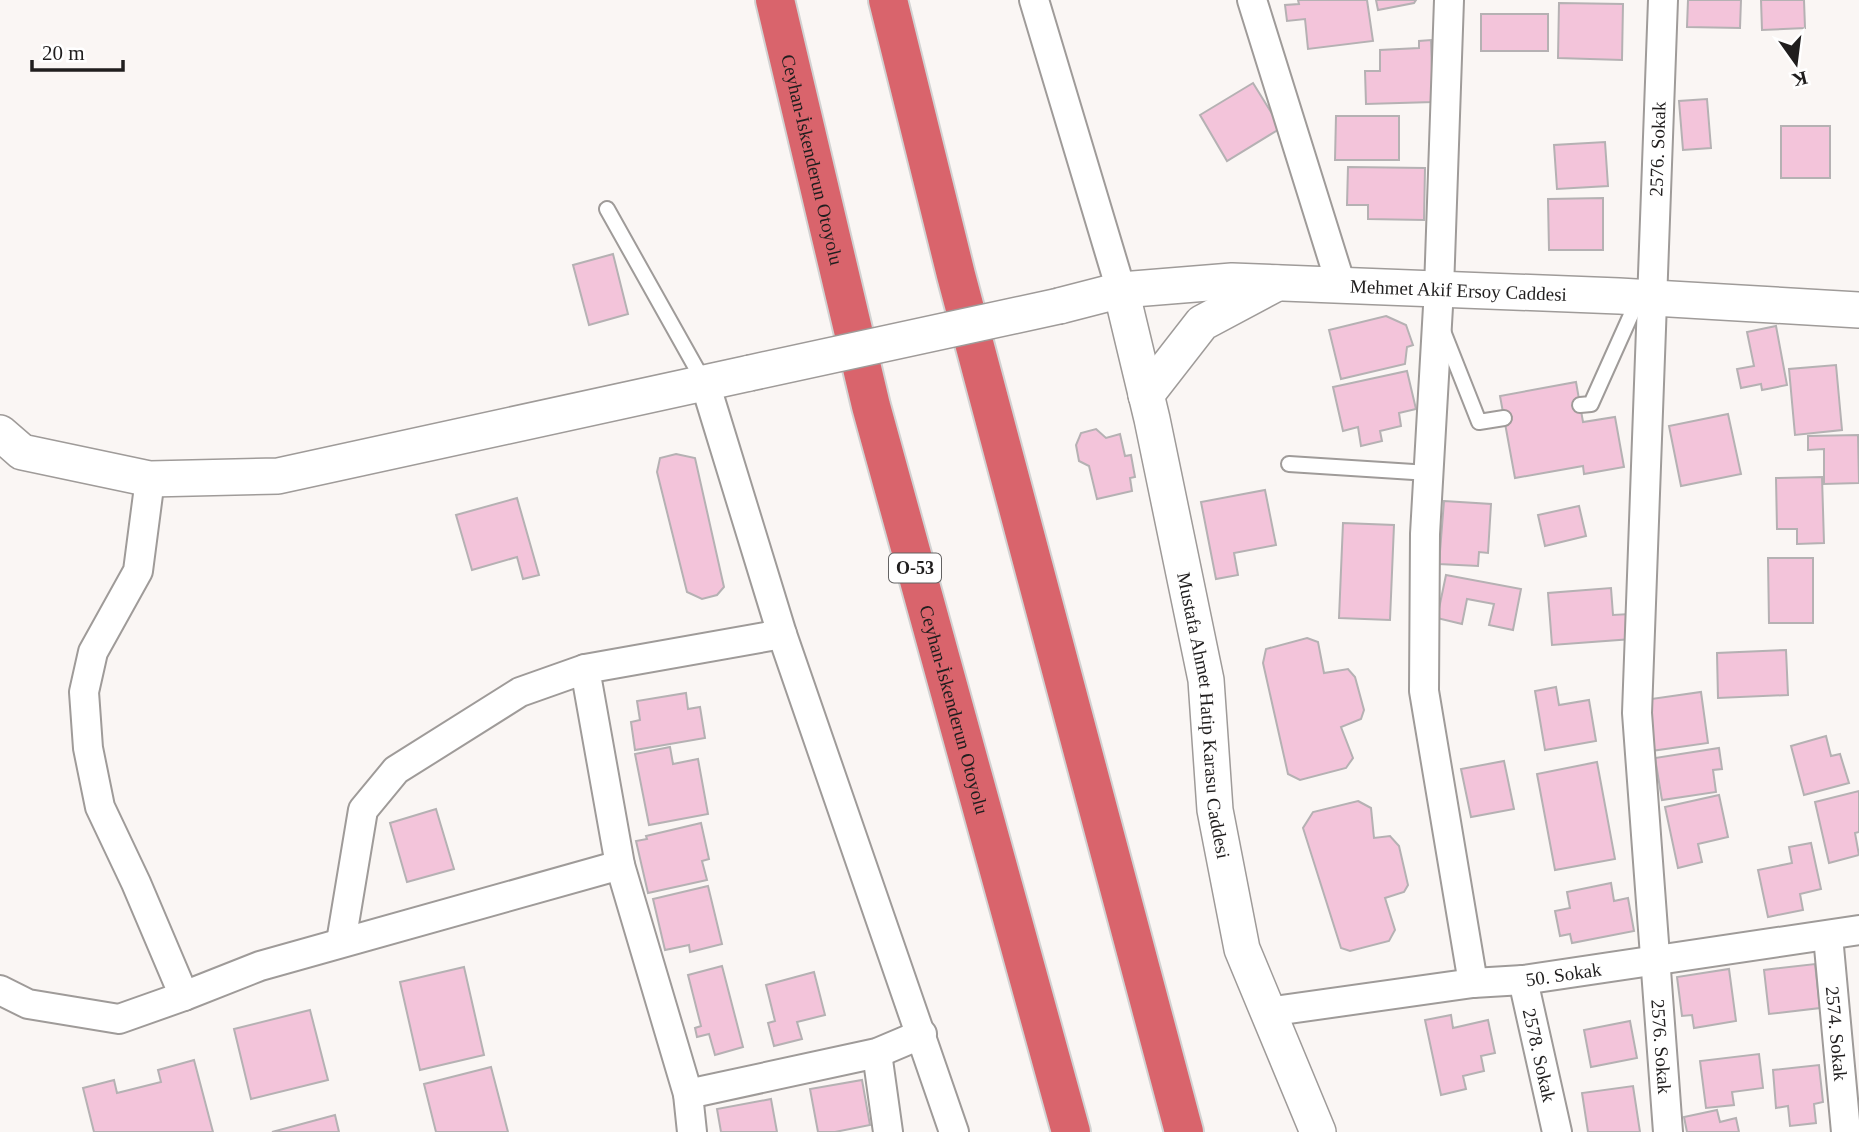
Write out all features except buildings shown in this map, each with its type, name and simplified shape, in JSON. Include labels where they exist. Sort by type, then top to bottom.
[{"type":"highway","name":"Ceyhan-İskenderun Otoyolu","points":[[775,0],[871,406],[1071,1132]]},
{"type":"highway","points":[[888,0],[956,275],[1184,1132]]},
{"type":"street","points":[[1034,0],[1121,290]]},
{"type":"street","points":[[1252,0],[1341,285]]},
{"type":"street","points":[[1449,0],[1438,302],[1425,534],[1424,691],[1473,983]]},
{"type":"street","name":"2576. Sokak","points":[[1662,0],[1645,297],[1637,713],[1668,1132]]},
{"type":"street","name":"Mehmet Akif Ersoy Caddesi","points":[[7,446],[150,479],[278,476],[1059,306],[1121,290],[1232,281],[1341,285],[1438,302],[1645,297],[1859,310]]},
{"type":"street","points":[[1146,395],[1202,323],[1277,283]]},
{"type":"street","name":"Mustafa Ahmet Hatip Karasu Caddesi","points":[[1121,290],[1206,680],[1215,810],[1242,949],[1318,1132]]},
{"type":"street","points":[[705,383],[782,634],[954,1132]]},
{"type":"street","points":[[150,479],[138,571],[93,652],[84,692],[88,748],[100,807],[184,996]]},
{"type":"street","points":[[341,942],[363,810],[396,770],[520,691],[585,669],[782,634]]},
{"type":"street","points":[[585,669],[620,865],[688,1094],[692,1132]]},
{"type":"street","points":[[0,990],[28,1004],[119,1019],[260,966],[620,865]]},
{"type":"street","name":"50. Sokak","points":[[1267,1012],[1473,983],[1523,980],[1859,930]]},
{"type":"street","name":"2574. Sokak","points":[[1828,936],[1846,1132]]},
{"type":"street","name":"2578. Sokak","points":[[1523,980],[1557,1132]]},
{"type":"street","points":[[688,1094],[877,1053],[922,1034]]},
{"type":"street","points":[[877,1053],[888,1132]]},
{"type":"lane","points":[[607,209],[705,383]]},
{"type":"lane","points":[[1580,405],[1591,404],[1645,297]]},
{"type":"lane","points":[[1438,302],[1479,422],[1504,418]]},
{"type":"lane","points":[[1289,464],[1429,473]]}]
